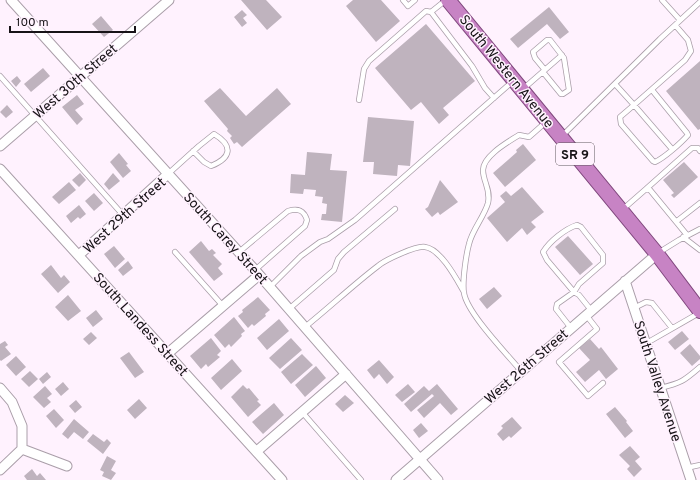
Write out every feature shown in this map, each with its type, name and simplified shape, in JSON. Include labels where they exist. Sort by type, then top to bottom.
[{"type":"highway","name":"South Western Avenue","points":[[447,0],[657,254],[700,311]]},
{"type":"street","name":"South Carey Street","points":[[11,0],[257,272],[438,480]]},
{"type":"street","name":"West 30th Street","points":[[0,146],[168,0]]},
{"type":"street","name":"South Landess Street","points":[[0,169],[282,480]]},
{"type":"street","name":"West 29th Street","points":[[79,255],[168,174]]},
{"type":"street","name":"West 26th Street","points":[[396,480],[657,254]]},
{"type":"street","points":[[167,354],[223,306],[257,272]]},
{"type":"street","name":"South Valley Avenue","points":[[625,281],[690,480]]},
{"type":"street","points":[[257,451],[346,374]]},
{"type":"street","points":[[0,388],[12,402],[22,426],[22,449],[0,470]]},
{"type":"street","points":[[22,449],[67,466]]},
{"type":"lane","points":[[403,0],[408,6],[415,0]]},
{"type":"lane","points":[[359,100],[364,69],[369,61],[426,11],[431,12],[447,0]]},
{"type":"lane","points":[[662,0],[680,20]]},
{"type":"lane","points":[[561,137],[700,2]]},
{"type":"lane","points":[[431,12],[472,66],[485,88],[494,98]]},
{"type":"lane","points":[[652,90],[688,135],[655,162],[621,124],[620,117],[685,60],[691,51],[688,40],[675,25]]},
{"type":"lane","points":[[547,40],[550,40],[564,58],[569,90],[561,94],[544,71],[535,58],[533,52],[547,40]]},
{"type":"lane","points":[[270,287],[301,256],[355,220],[494,98],[544,71],[562,56]]},
{"type":"lane","points":[[0,76],[123,215]]},
{"type":"lane","points":[[614,84],[672,149]]},
{"type":"lane","points":[[464,292],[469,244],[487,205],[489,195],[483,170],[486,160],[519,135],[529,137],[547,120]]},
{"type":"lane","points":[[168,174],[193,151],[209,137],[214,134],[221,138],[227,145],[228,151],[226,157],[220,162],[211,166],[204,162],[193,151]]},
{"type":"lane","points":[[621,210],[692,148],[698,148],[700,151]]},
{"type":"lane","points":[[646,189],[650,190],[677,221],[685,236],[700,250]]},
{"type":"lane","points":[[677,221],[700,204]]},
{"type":"lane","points":[[239,252],[288,211],[299,209],[303,212],[307,220],[305,226],[257,272]]},
{"type":"lane","points":[[289,309],[334,270],[338,259],[344,252],[394,209]]},
{"type":"lane","points":[[571,328],[556,309],[557,304],[574,292],[579,284],[603,263],[603,255],[581,227],[577,225],[571,227],[547,245],[542,252],[546,260],[574,292],[579,295],[597,329],[559,362],[588,396],[603,383]]},
{"type":"lane","points":[[657,254],[685,236],[700,229]]},
{"type":"lane","points":[[305,327],[379,265],[407,251],[419,247],[426,247],[433,250],[453,273],[464,292],[467,304],[474,315],[521,371]]},
{"type":"lane","points":[[175,252],[223,306]]},
{"type":"lane","points":[[634,308],[646,302],[652,303],[672,328]]},
{"type":"lane","points":[[646,344],[700,311]]},
{"type":"lane","points":[[660,388],[683,381],[700,367]]},
{"type":"lane","points":[[302,412],[361,480]]},
{"type":"lane","points":[[686,468],[700,465]]},
{"type":"building","points":[[241,0],[266,0],[282,17],[267,30]]},
{"type":"building","points":[[353,0],[381,0],[400,21],[376,42],[346,6]]},
{"type":"building","points":[[549,7],[569,32],[560,39],[547,24],[518,48],[510,39]]},
{"type":"building","points":[[242,10],[247,15],[243,18],[247,23],[242,27],[234,17]]},
{"type":"building","points":[[101,16],[113,30],[104,37],[92,24]]},
{"type":"building","points":[[426,24],[475,81],[443,108],[449,115],[439,124],[421,102],[411,110],[375,68]]},
{"type":"building","points":[[700,61],[700,129],[698,130],[666,91]]},
{"type":"building","points":[[43,68],[50,76],[31,92],[24,84]]},
{"type":"building","points":[[17,76],[21,81],[16,87],[11,81]]},
{"type":"building","points":[[220,88],[246,116],[277,88],[291,104],[242,147],[237,142],[234,144],[230,138],[232,136],[227,131],[228,129],[204,101]]},
{"type":"building","points":[[77,95],[84,104],[75,110],[83,119],[77,125],[62,107]]},
{"type":"building","points":[[7,105],[13,112],[6,118],[0,112]]},
{"type":"building","points":[[368,117],[414,121],[410,166],[398,165],[397,176],[373,174],[374,162],[363,162]]},
{"type":"building","points":[[523,144],[536,160],[505,187],[493,173],[517,152],[516,150]]},
{"type":"building","points":[[307,152],[332,154],[330,170],[347,171],[342,222],[321,220],[322,214],[326,214],[327,204],[322,203],[323,197],[315,196],[316,190],[304,189],[303,194],[290,193],[291,174],[305,175]]},
{"type":"building","points":[[119,153],[128,164],[126,165],[131,171],[123,178],[110,162]]},
{"type":"building","points":[[684,162],[698,177],[674,198],[671,195],[674,193],[663,180]]},
{"type":"building","points":[[80,173],[86,180],[79,187],[72,180]]},
{"type":"building","points":[[113,173],[120,181],[109,190],[104,184]]},
{"type":"building","points":[[440,180],[458,202],[440,215],[438,212],[432,217],[425,209],[428,207]]},
{"type":"building","points":[[69,182],[76,190],[59,204],[52,197]]},
{"type":"building","points":[[522,187],[544,212],[531,222],[536,227],[527,235],[522,228],[507,242],[487,218],[505,202],[500,196],[506,191],[511,196]]},
{"type":"building","points":[[94,193],[103,203],[94,211],[85,201]]},
{"type":"building","points":[[79,205],[86,214],[80,219],[78,217],[71,223],[66,216]]},
{"type":"building","points":[[568,236],[593,264],[580,275],[555,247]]},
{"type":"building","points":[[201,241],[209,251],[212,249],[216,253],[213,255],[222,264],[218,268],[223,274],[214,281],[189,252]]},
{"type":"building","points":[[114,246],[125,259],[115,268],[104,254]]},
{"type":"building","points":[[128,261],[133,268],[123,276],[118,270]]},
{"type":"building","points":[[51,265],[61,278],[64,275],[70,282],[58,293],[41,274]]},
{"type":"building","points":[[494,287],[502,296],[487,309],[479,299]]},
{"type":"building","points":[[68,295],[81,311],[68,321],[55,307]]},
{"type":"building","points":[[258,297],[270,310],[265,314],[266,316],[254,326],[252,324],[248,328],[238,316],[243,312],[242,310]]},
{"type":"building","points":[[96,310],[103,319],[93,327],[86,318]]},
{"type":"building","points":[[234,317],[245,331],[231,347],[229,344],[225,348],[214,335]]},
{"type":"building","points":[[279,319],[289,331],[267,350],[257,338]]},
{"type":"building","points":[[682,331],[689,339],[675,350],[668,342]]},
{"type":"building","points":[[91,332],[97,338],[89,345],[83,339]]},
{"type":"building","points":[[211,338],[221,351],[217,355],[220,357],[208,367],[206,364],[201,369],[190,356]]},
{"type":"building","points":[[291,338],[302,350],[280,369],[269,358]]},
{"type":"building","points":[[590,339],[599,349],[601,347],[618,369],[606,379],[599,370],[585,382],[576,372],[590,360],[579,348]]},
{"type":"building","points":[[5,341],[8,345],[5,347],[11,354],[1,361],[0,344]]},
{"type":"building","points":[[690,344],[700,356],[700,359],[692,366],[680,353]]},
{"type":"building","points":[[129,352],[144,372],[135,378],[120,358]]},
{"type":"building","points":[[302,354],[313,365],[291,384],[281,372]]},
{"type":"building","points":[[16,356],[26,367],[16,376],[6,365]]},
{"type":"building","points":[[232,359],[242,371],[221,390],[211,378]]},
{"type":"building","points":[[379,360],[394,377],[387,384],[379,374],[374,379],[367,370]]},
{"type":"building","points":[[316,366],[326,378],[305,397],[295,385]]},
{"type":"building","points":[[30,371],[38,379],[29,387],[21,379]]},
{"type":"building","points":[[47,372],[51,377],[43,384],[39,379]]},
{"type":"building","points":[[63,382],[69,389],[61,396],[55,389]]},
{"type":"building","points":[[408,384],[415,392],[402,402],[395,395]]},
{"type":"building","points":[[437,384],[458,409],[451,415],[440,403],[424,418],[417,410],[434,396],[432,394],[411,412],[404,404],[424,386],[429,391]]},
{"type":"building","points":[[243,385],[247,389],[249,388],[259,400],[257,401],[261,405],[248,417],[231,397]]},
{"type":"building","points":[[45,386],[52,394],[47,398],[51,402],[44,408],[33,397]]},
{"type":"building","points":[[345,395],[354,403],[343,412],[335,404]]},
{"type":"building","points":[[139,399],[147,408],[135,419],[127,410]]},
{"type":"building","points":[[76,400],[82,407],[75,413],[69,406]]},
{"type":"building","points":[[274,403],[284,415],[263,434],[252,422]]},
{"type":"building","points":[[615,407],[633,431],[625,438],[606,414]]},
{"type":"building","points":[[54,409],[64,420],[56,428],[46,416]]},
{"type":"building","points":[[512,417],[522,428],[511,438],[509,436],[503,441],[497,434],[503,428],[501,426]]},
{"type":"building","points":[[74,419],[89,432],[83,439],[74,432],[68,439],[62,434]]},
{"type":"building","points":[[421,423],[428,431],[419,438],[413,430]]},
{"type":"building","points":[[93,434],[104,442],[107,439],[111,443],[103,454],[87,441]]},
{"type":"building","points":[[630,446],[640,457],[635,461],[642,469],[634,477],[627,469],[630,466],[619,455]]},
{"type":"building","points":[[107,456],[116,461],[111,470],[116,473],[111,480],[102,476],[104,472],[100,470]]},
{"type":"building","points":[[32,469],[37,476],[40,473],[46,480],[27,480],[24,476]]}]
